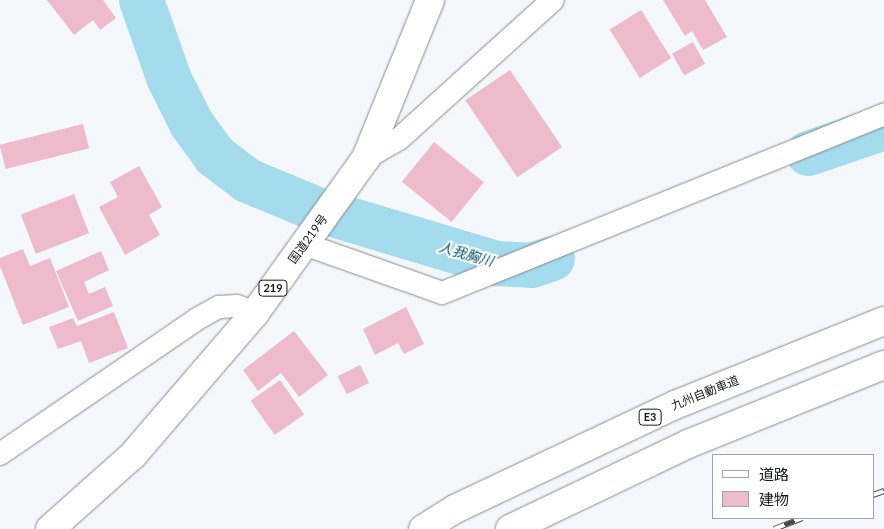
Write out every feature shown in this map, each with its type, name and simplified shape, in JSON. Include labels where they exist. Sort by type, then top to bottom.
[{"type":"highway","name":"国道219号","points":[[50,529],[133,455],[255,313],[366,158],[430,0]]},
{"type":"highway","name":"九州自動車道","points":[[423,529],[455,509],[675,405],[884,321]]},
{"type":"highway","points":[[510,529],[688,444],[884,365]]},
{"type":"street","points":[[366,158],[399,139],[553,0]]},
{"type":"street","points":[[304,244],[442,293],[884,114]]},
{"type":"street","points":[[0,454],[197,319],[219,307],[237,306],[255,313]]},
{"type":"building","points":[[47,0],[103,0],[116,18],[100,30],[93,20],[74,35]]},
{"type":"building","points":[[663,0],[705,0],[727,37],[703,50],[692,31],[685,36]]},
{"type":"building","points":[[641,10],[671,58],[640,78],[610,30]]},
{"type":"building","points":[[693,42],[705,64],[684,76],[672,54]]},
{"type":"building","points":[[510,70],[562,147],[517,177],[465,100]]},
{"type":"building","points":[[83,124],[89,148],[6,169],[0,145]]},
{"type":"building","points":[[434,142],[484,182],[452,222],[402,182]]},
{"type":"building","points":[[139,166],[162,207],[149,215],[160,235],[125,255],[99,207],[118,197],[110,182]]},
{"type":"building","points":[[74,194],[89,233],[36,254],[21,214]]},
{"type":"building","points":[[23,249],[30,266],[50,258],[69,307],[23,325],[0,266],[0,258]]},
{"type":"building","points":[[101,251],[109,270],[84,282],[89,294],[105,287],[113,306],[78,321],[56,271]]},
{"type":"building","points":[[406,307],[424,344],[404,354],[398,343],[375,355],[363,329]]},
{"type":"building","points":[[114,312],[128,348],[89,363],[81,341],[58,349],[49,327],[73,318],[77,326]]},
{"type":"building","points":[[294,331],[328,375],[299,397],[281,373],[258,391],[243,370]]},
{"type":"building","points":[[360,365],[369,383],[347,394],[338,376]]},
{"type":"building","points":[[280,380],[304,414],[275,435],[251,401]]},
{"type":"waterway","name":"人我胸川","points":[[141,0],[169,79],[191,123],[214,155],[247,180],[319,210],[496,263],[531,265],[552,258]]},
{"type":"waterway","name":"人我胸川","points":[[808,153],[884,127]]},
{"type":"railway","points":[[874,495],[884,491]]},
{"type":"railway","points":[[774,529],[799,519]]}]
